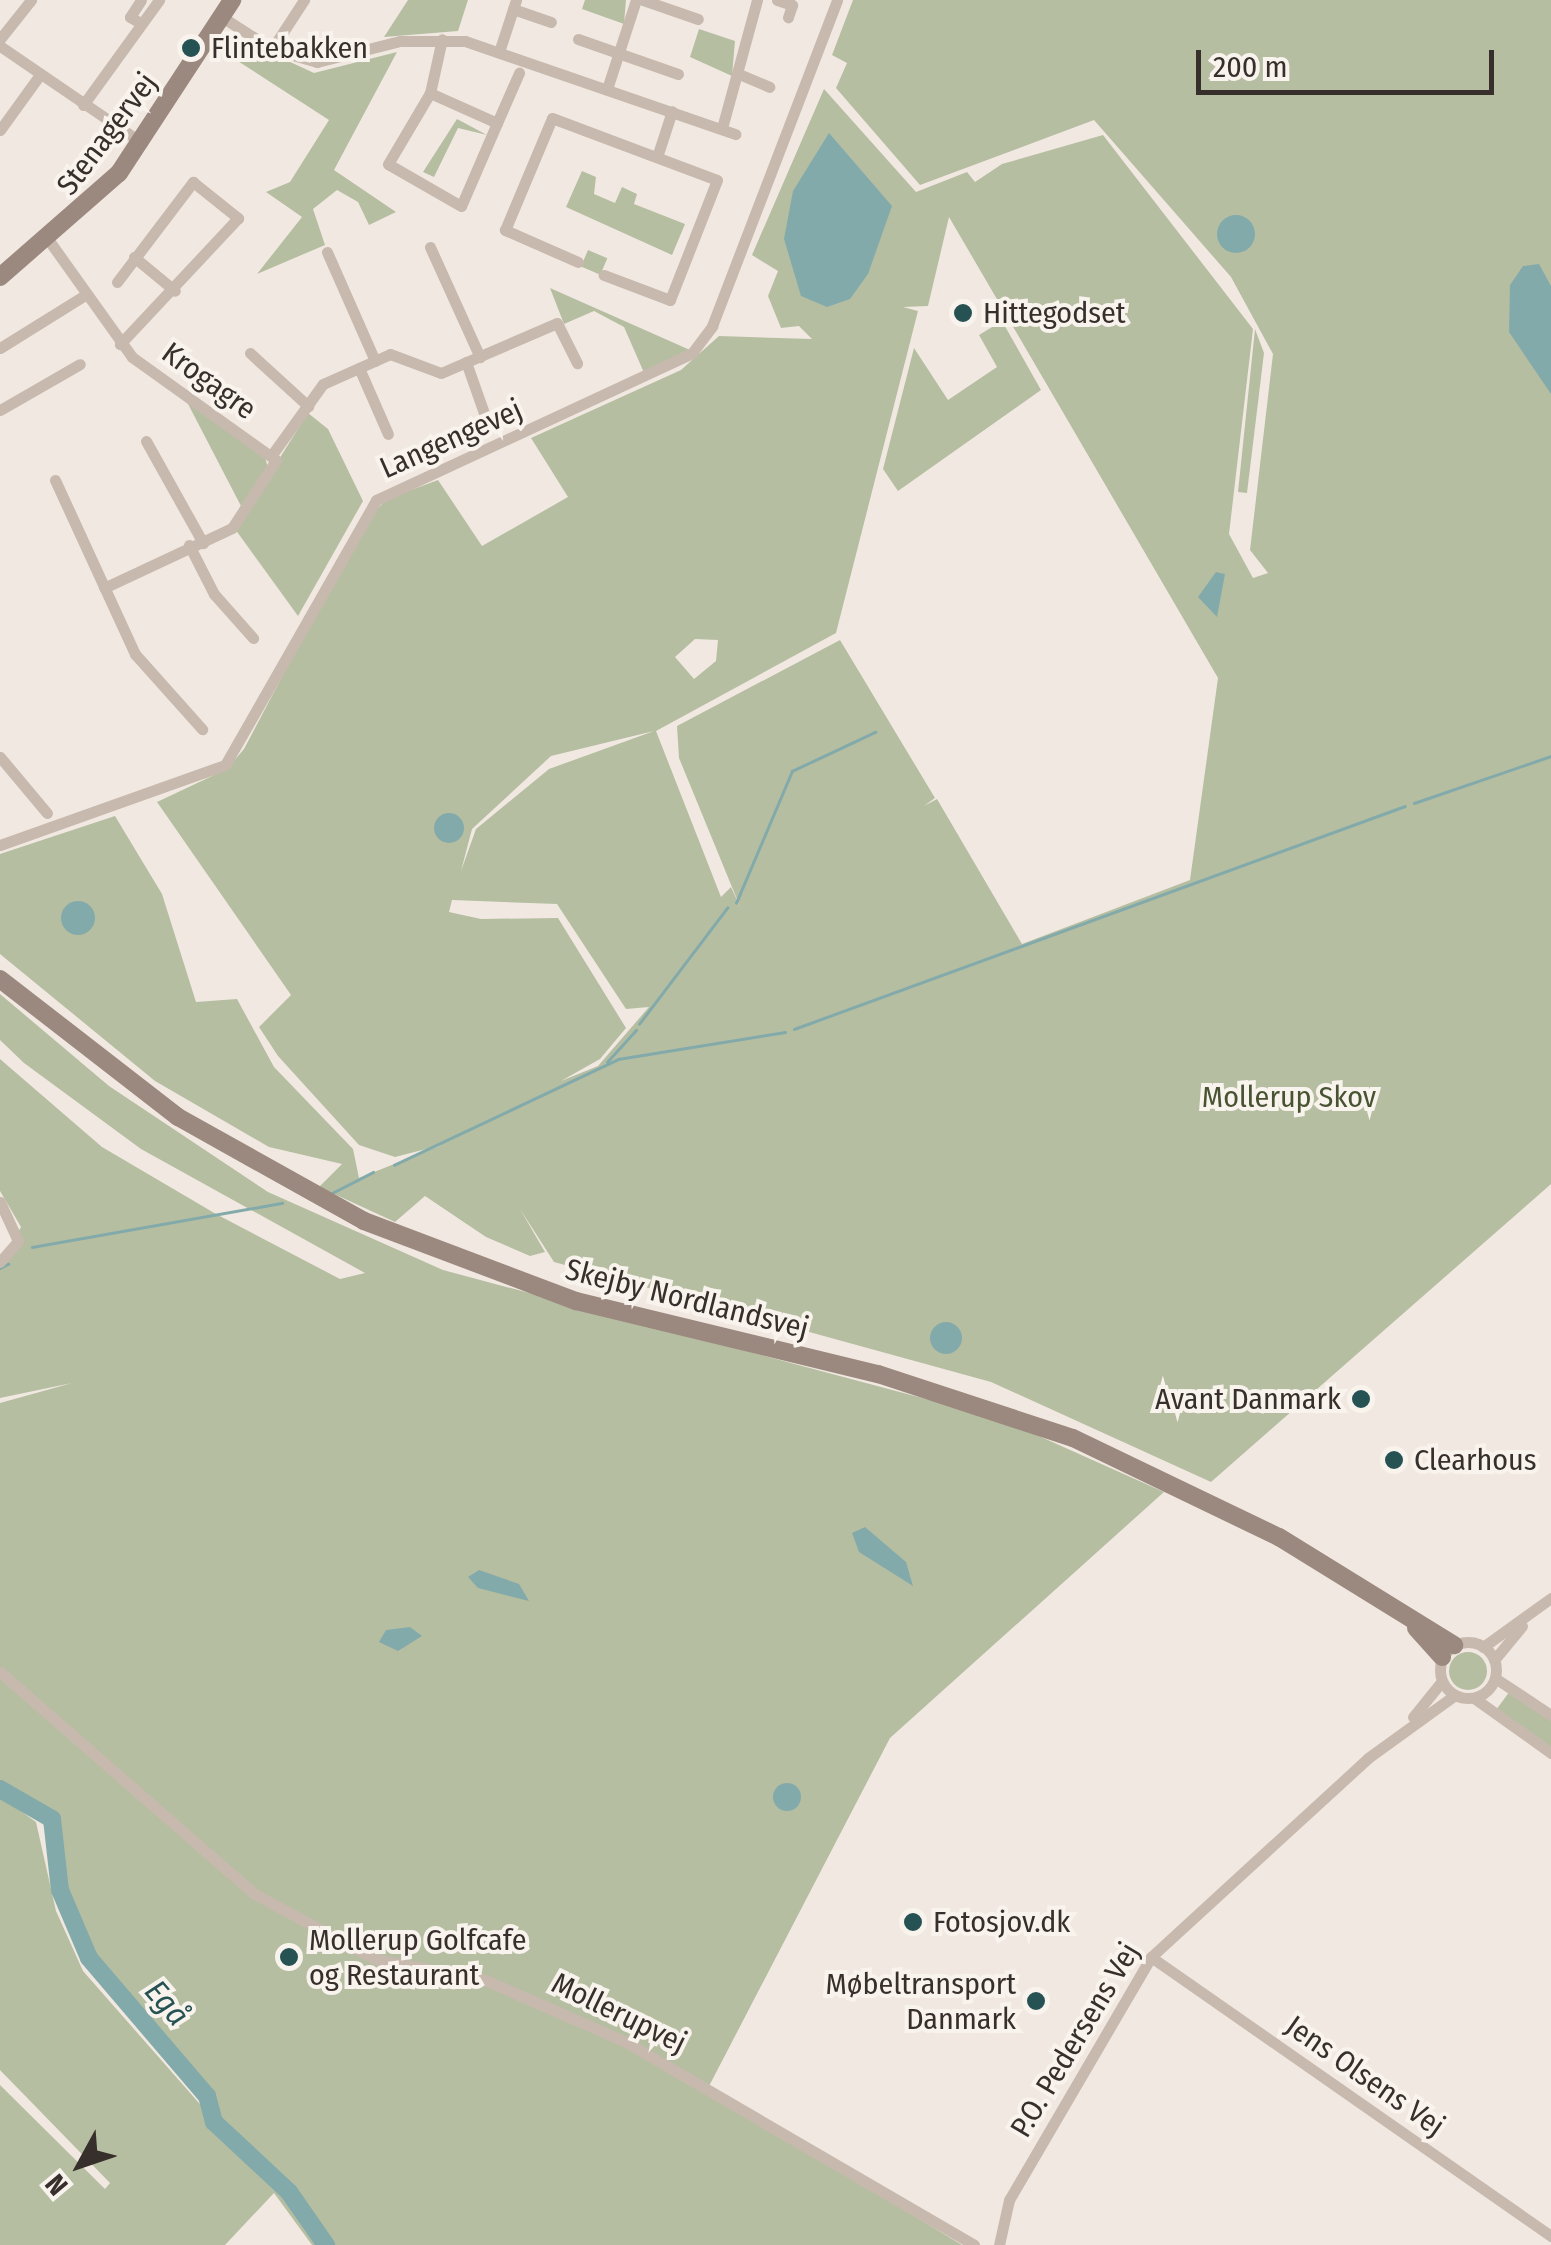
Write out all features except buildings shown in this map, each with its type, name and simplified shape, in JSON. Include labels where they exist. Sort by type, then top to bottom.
[{"type":"street","points":[[31,0],[0,43],[39,76],[142,143]]},
{"type":"street","points":[[141,0],[130,17],[143,25],[159,0]]},
{"type":"street","name":"Stenagervej","points":[[0,277],[50,242],[142,143],[232,0]]},
{"type":"street","points":[[272,49],[304,0]]},
{"type":"street","points":[[607,89],[640,0],[698,19]]},
{"type":"street","points":[[722,128],[756,0]]},
{"type":"street","points":[[777,0],[792,5],[788,17]]},
{"type":"street","name":"Langengevej","points":[[0,845],[225,765],[376,500],[654,377],[698,347],[837,0]]},
{"type":"street","points":[[499,52],[515,4],[551,22]]},
{"type":"street","points":[[222,17],[272,49],[317,62],[442,39],[499,52],[735,134]]},
{"type":"street","points":[[83,105],[137,21]]},
{"type":"street","points":[[442,39],[430,93],[388,164],[462,206],[519,73]]},
{"type":"street","points":[[578,39],[678,74]]},
{"type":"street","points":[[739,74],[769,87]]},
{"type":"street","points":[[0,130],[39,76]]},
{"type":"street","points":[[430,93],[497,123]]},
{"type":"street","points":[[658,154],[672,112]]},
{"type":"street","points":[[578,262],[505,230],[552,118],[658,154],[717,180],[670,300],[604,275]]},
{"type":"street","name":"Krogagre","points":[[116,282],[193,182],[238,218],[175,291],[120,344]]},
{"type":"street","name":"Krogagre","points":[[50,242],[120,344],[271,456]]},
{"type":"street","points":[[430,247],[480,357]]},
{"type":"street","points":[[327,252],[375,361]]},
{"type":"street","name":"Krogagre","points":[[134,257],[175,291]]},
{"type":"street","points":[[0,348],[85,294]]},
{"type":"street","name":"Krogagre","points":[[104,588],[232,528],[271,456],[324,384],[390,354],[441,373],[556,323],[578,363]]},
{"type":"street","name":"Krogagre","points":[[250,352],[308,406]]},
{"type":"street","points":[[466,362],[484,413]]},
{"type":"street","points":[[0,410],[80,364]]},
{"type":"street","points":[[359,368],[388,434]]},
{"type":"street","points":[[146,441],[196,544],[214,594],[253,638]]},
{"type":"street","points":[[55,480],[135,654],[202,729]]},
{"type":"street","points":[[0,757],[47,813]]},
{"type":"street","name":"Skejby Nordlandsvej","points":[[0,979],[178,1116],[364,1221],[576,1302],[878,1374],[1026,1420],[1215,1503],[1394,1606],[1448,1651]]},
{"type":"street","points":[[0,1202],[18,1242],[0,1262]]},
{"type":"street","points":[[1551,1598],[1484,1647],[1448,1651],[1442,1681],[1455,1696],[1474,1698],[1551,1754]]},
{"type":"street","points":[[1494,1660],[1531,1615]]},
{"type":"street","points":[[1474,1698],[1495,1678],[1494,1660],[1484,1647]]},
{"type":"street","name":"Mollerupvej","points":[[0,1672],[253,1893],[376,1959],[485,1980],[624,2041],[974,2245]]},
{"type":"street","points":[[1495,1678],[1551,1716]]},
{"type":"street","name":"P.O. Pedersens Vej","points":[[999,2245],[1009,2200],[1151,1957],[1408,1724],[1442,1681]]},
{"type":"street","name":"P.O. Pedersens Vej","points":[[1408,1724],[1455,1696]]},
{"type":"street","name":"Jens Olsens Vej","points":[[1151,1957],[1551,2236]]},
{"type":"green space","points":[[408,0],[468,0],[458,31],[384,37]]},
{"type":"green space","points":[[585,0],[626,0],[624,24],[582,9]]},
{"type":"green space","name":"Mollerup Skov","points":[[853,0],[1551,0],[1551,1184],[1211,1482],[991,1382],[554,1262],[520,1209],[545,1252],[530,1256],[486,1237],[425,1196],[395,1222],[319,1187],[342,1164],[269,1147],[155,1081],[0,954],[0,854],[115,816],[162,894],[196,1002],[237,999],[274,1067],[353,1149],[359,1178],[442,1145],[395,1157],[359,1145],[278,1056],[259,1027],[291,995],[157,802],[227,769],[244,749],[363,523],[387,499],[438,480],[482,546],[568,497],[531,438],[681,370],[719,336],[812,339],[799,326],[781,328],[768,296],[778,271],[752,255],[824,89],[916,192],[967,172],[975,182],[1002,164],[1103,135],[1253,329],[1229,534],[1253,578],[1268,573],[1250,550],[1273,354],[1231,277],[1094,120],[920,185],[836,88],[847,63],[832,55]],"holes":[[[949,217],[1218,678],[1190,880],[1022,944],[937,799],[924,806],[935,798],[840,640],[677,726],[679,758],[741,909],[731,887],[721,897],[656,731],[836,633],[918,311],[903,307],[928,306]],[[695,639],[718,640],[716,661],[694,679],[675,657]],[[654,731],[549,769],[476,829],[461,871],[472,829],[551,756]],[[452,900],[557,904],[626,1009],[649,1007],[598,1066],[561,1081],[600,1059],[626,1028],[558,918],[481,919],[449,912]]]},
{"type":"green space","points":[[699,29],[735,41],[732,76],[690,57]]},
{"type":"green space","points":[[225,32],[314,73],[397,52],[334,170],[396,212],[369,225],[358,202],[337,190],[313,209],[325,245],[257,274],[302,217],[266,192],[290,182],[329,120],[213,45]]},
{"type":"green space","points":[[457,119],[487,135],[458,128],[434,177],[423,172]]},
{"type":"green space","points":[[582,171],[596,177],[594,194],[615,203],[622,187],[637,194],[634,204],[685,224],[672,255],[566,207]]},
{"type":"green space","points":[[588,250],[607,258],[600,275],[581,267]]},
{"type":"green space","points":[[550,288],[690,350],[645,375],[624,327],[594,311],[564,324]]},
{"type":"green space","points":[[1002,321],[1041,390],[898,491],[883,469],[914,348],[948,400],[997,367],[979,335]]},
{"type":"green space","points":[[1255,329],[1264,353],[1247,493],[1238,492]]},
{"type":"green space","points":[[187,402],[265,457],[268,468],[241,506]]},
{"type":"green space","points":[[308,413],[328,429],[363,501],[298,616],[235,529]]},
{"type":"green space","points":[[0,994],[109,1086],[268,1192],[443,1270],[1001,1419],[1164,1492],[890,1738],[707,2090],[962,2245],[312,2245],[274,2193],[225,2245],[0,2245],[0,2085],[105,2189],[110,2183],[0,2070],[0,1796],[36,1822],[56,1911],[83,1971],[213,2119],[207,2096],[83,1948],[60,1890],[49,1814],[0,1789],[0,1403],[72,1383],[0,1398],[0,1267],[21,1227],[0,1191],[0,1059],[102,1147],[216,1214],[340,1279],[365,1273],[141,1149],[24,1063],[0,1040]]},
{"type":"green space","points":[[1468,1652],[1482,1657],[1487,1671],[1482,1685],[1468,1690],[1454,1685],[1449,1671],[1454,1657]]},
{"type":"green space","points":[[1510,1691],[1551,1719],[1551,1749],[1496,1710]]},
{"type":"water","points":[[829,133],[892,206],[868,274],[850,299],[827,307],[801,296],[784,239],[793,191]]},
{"type":"water","points":[[1236,215],[1250,220],[1255,234],[1250,248],[1236,253],[1222,248],[1217,234],[1222,220]]},
{"type":"water","points":[[1539,264],[1551,286],[1551,394],[1509,332],[1510,285],[1523,266]]},
{"type":"water","points":[[1216,572],[1225,574],[1217,617],[1198,597]]},
{"type":"water","points":[[449,813],[460,817],[464,828],[460,839],[449,843],[438,839],[434,828],[438,817]]},
{"type":"water","points":[[78,901],[90,906],[95,918],[90,930],[78,935],[66,930],[61,918],[66,906]]},
{"type":"water","points":[[946,1322],[957,1327],[962,1338],[957,1349],[946,1354],[935,1349],[930,1338],[935,1327]]},
{"type":"water","points":[[865,1527],[906,1562],[913,1586],[859,1552],[852,1533]]},
{"type":"water","points":[[479,1570],[519,1584],[529,1601],[478,1588],[468,1577]]},
{"type":"water","points":[[410,1627],[422,1636],[398,1651],[379,1642],[386,1630]]},
{"type":"water","points":[[787,1783],[797,1787],[801,1797],[797,1807],[787,1811],[777,1807],[773,1797],[777,1787]]},
{"type":"waterway","points":[[736,903],[792,771],[875,732]]},
{"type":"waterway","points":[[1414,803],[1551,756]]},
{"type":"waterway","points":[[794,1029],[1405,806]]},
{"type":"waterway","points":[[639,1024],[727,908]]},
{"type":"waterway","points":[[607,1062],[636,1030]]},
{"type":"waterway","points":[[394,1165],[618,1059],[785,1032]]},
{"type":"waterway","points":[[332,1193],[373,1172]]},
{"type":"waterway","points":[[32,1247],[282,1203]]},
{"type":"waterway","points":[[0,1268],[8,1264]]},
{"type":"waterway","name":"Egå","points":[[0,1789],[52,1819],[60,1890],[89,1958],[207,2096],[214,2122],[289,2192],[326,2245]]},
{"type":"place","name":"Flintebakken","points":[[191,48]]},
{"type":"place","name":"Hittegodset","points":[[963,313]]},
{"type":"place","name":"Avant Danmark","points":[[1361,1399]]},
{"type":"place","name":"Clearhous","points":[[1394,1460]]},
{"type":"place","name":"Fotosjov.dk","points":[[913,1922]]},
{"type":"place","name":"Mollerup Golfcafe og Restaurant","points":[[289,1957]]},
{"type":"place","name":"Møbeltransport Danmark","points":[[1036,2001]]}]
